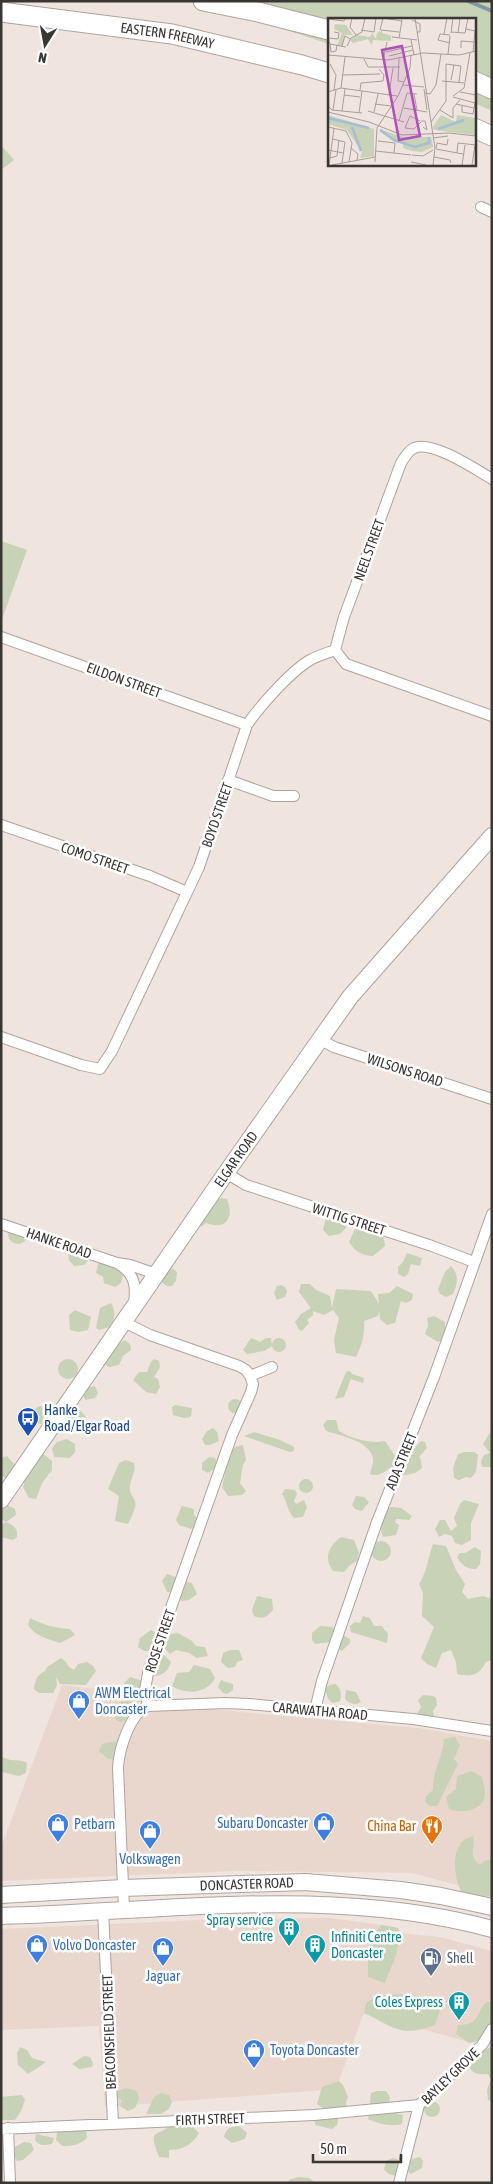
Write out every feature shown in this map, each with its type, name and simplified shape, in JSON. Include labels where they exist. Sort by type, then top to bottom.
[{"type":"highway","points":[[204,1],[328,30]]},
{"type":"highway","name":"EASTERN FREEWAY","points":[[1,12],[172,34],[328,73]]},
{"type":"highway","points":[[476,82],[492,89]]},
{"type":"highway","points":[[476,129],[492,136]]},
{"type":"main road","name":"ELGAR ROAD","points":[[1,1500],[319,1039],[356,990],[492,836]]},
{"type":"main road","name":"DONCASTER ROAD","points":[[1,1895],[123,1888],[305,1882],[401,1890],[492,1907]]},
{"type":"main road","points":[[102,1890],[103,1910]]},
{"type":"main road","name":"DONCASTER ROAD","points":[[1,1916],[124,1909],[311,1904],[404,1912],[492,1930]]},
{"type":"street","points":[[481,207],[492,212]]},
{"type":"street","name":"NEEL STREET","points":[[335,650],[344,617],[401,463],[409,451],[415,448],[431,447],[492,480]]},
{"type":"street","name":"EILDON STREET","points":[[1,637],[247,725]]},
{"type":"street","points":[[335,650],[346,664],[492,716]]},
{"type":"street","name":"BOYD STREET","points":[[1,1037],[81,1065],[100,1069],[112,1051],[199,867],[247,725],[260,707],[301,666],[310,660],[335,650]]},
{"type":"street","points":[[228,780],[273,796],[294,796]]},
{"type":"street","name":"COMO STREET","points":[[1,825],[150,876],[187,892]]},
{"type":"street","name":"WILSONS ROAD","points":[[319,1039],[334,1047],[492,1099]]},
{"type":"street","name":"WITTIG STREET","points":[[226,1172],[246,1185],[432,1246],[474,1262]]},
{"type":"street","name":"ADA STREET","points":[[315,1710],[322,1681],[377,1522],[432,1385],[492,1214]]},
{"type":"street","name":"HANKE ROAD","points":[[1,1224],[117,1264],[127,1270],[134,1280],[134,1307]]},
{"type":"street","name":"HANKE ROAD","points":[[117,1264],[130,1265],[156,1274]]},
{"type":"street","points":[[124,1322],[142,1332],[239,1366],[246,1370],[250,1376],[272,1367]]},
{"type":"street","name":"ROSE STREET","points":[[148,1706],[145,1690],[148,1673],[232,1435],[251,1392],[253,1384],[250,1376]]},
{"type":"street","name":"CARAWATHA ROAD","points":[[148,1706],[225,1703],[413,1719],[492,1731]]},
{"type":"street","points":[[124,1909],[118,1760],[134,1716],[148,1706]]},
{"type":"street","name":"BEACONSFIELD STREET","points":[[103,1910],[113,2123]]},
{"type":"street","name":"BAYLEY GROVE","points":[[399,2183],[419,2105],[482,2045],[492,2029]]},
{"type":"street","name":"FIRTH STREET","points":[[5,2128],[314,2115],[419,2105]]},
{"type":"street","points":[[5,2128],[10,2183]]},
{"type":"shaded area","points":[[62,1685],[121,1692],[208,1709],[419,1728],[492,1741],[492,1891],[465,1887],[411,1873],[235,1871],[1,1881],[1,1847]]},
{"type":"shaded area","points":[[330,1918],[382,1925],[381,1931],[440,1937],[492,1951],[492,2009],[487,2023],[472,2043],[364,2013],[336,2089],[105,2107],[99,2026],[1,2030],[1,1929],[221,1919]]},
{"type":"green space","points":[[199,1],[492,1],[492,111],[476,104],[476,18],[328,18],[328,44]]},
{"type":"green space","points":[[1,145],[14,160],[1,170]]},
{"type":"green space","points":[[1,541],[27,550],[1,622]]},
{"type":"green space","points":[[221,1198],[227,1199],[229,1206],[230,1211],[227,1221],[219,1225],[206,1223],[201,1227],[198,1221],[215,1201]]},
{"type":"green space","points":[[326,1217],[343,1217],[346,1228],[340,1234],[329,1236],[323,1230]]},
{"type":"green space","points":[[18,1224],[25,1227],[28,1234],[25,1241],[18,1244],[11,1241],[8,1234],[11,1227]]},
{"type":"green space","points":[[361,1225],[378,1232],[383,1237],[385,1246],[373,1256],[359,1252],[349,1242],[355,1229]]},
{"type":"green space","points":[[68,1252],[89,1255],[89,1260],[84,1265],[74,1266],[69,1260]]},
{"type":"green space","points":[[407,1253],[422,1258],[420,1266],[411,1264],[408,1274],[404,1277],[398,1274],[398,1267],[403,1262]]},
{"type":"green space","points":[[99,1260],[120,1269],[123,1275],[121,1283],[115,1287],[104,1283],[103,1277],[96,1273]]},
{"type":"green space","points":[[451,1266],[455,1272],[457,1283],[453,1294],[446,1297],[440,1294],[438,1289],[445,1272]]},
{"type":"green space","points":[[168,1269],[173,1269],[177,1272],[176,1281],[172,1286],[167,1286],[160,1281]]},
{"type":"green space","points":[[301,1284],[310,1284],[316,1290],[330,1296],[332,1308],[336,1289],[371,1291],[379,1304],[378,1294],[389,1293],[397,1286],[413,1294],[412,1300],[406,1303],[401,1301],[395,1323],[387,1325],[380,1319],[379,1310],[378,1316],[364,1321],[363,1339],[356,1357],[336,1353],[334,1340],[339,1318],[333,1310],[324,1315],[313,1311],[313,1315],[307,1320],[309,1323],[302,1331],[299,1330],[295,1322],[301,1314],[311,1308],[299,1292]]},
{"type":"green space","points":[[281,1285],[287,1291],[285,1297],[277,1300],[274,1293],[277,1286]]},
{"type":"green space","points":[[111,1303],[114,1312],[112,1324],[110,1327],[99,1330],[96,1328],[100,1308]]},
{"type":"green space","points":[[75,1310],[91,1317],[88,1330],[78,1332],[70,1330],[69,1315]]},
{"type":"green space","points":[[434,1316],[445,1322],[445,1339],[438,1342],[425,1334],[428,1326],[427,1318]]},
{"type":"green space","points":[[251,1338],[260,1342],[266,1338],[271,1338],[272,1346],[264,1351],[247,1354],[243,1350]]},
{"type":"green space","points":[[279,1338],[284,1340],[286,1345],[284,1350],[279,1352],[274,1350],[272,1345],[274,1340]]},
{"type":"green space","points":[[125,1340],[130,1344],[131,1350],[123,1356],[119,1365],[106,1366],[107,1353]]},
{"type":"green space","points":[[68,1359],[75,1362],[78,1369],[75,1376],[68,1379],[61,1376],[58,1369],[61,1362]]},
{"type":"green space","points":[[154,1359],[159,1361],[160,1367],[154,1377],[158,1379],[160,1387],[156,1394],[146,1392],[133,1380],[139,1372],[147,1372]]},
{"type":"green space","points":[[350,1371],[352,1374],[364,1378],[363,1383],[351,1379],[344,1397],[335,1399],[346,1372]]},
{"type":"green space","points":[[95,1386],[98,1393],[95,1398],[85,1400],[83,1394],[85,1388]]},
{"type":"green space","points":[[235,1399],[240,1401],[242,1406],[240,1411],[235,1413],[230,1411],[228,1406],[230,1401]]},
{"type":"green space","points":[[175,1405],[192,1408],[191,1417],[184,1418],[173,1415],[172,1407]]},
{"type":"green space","points":[[42,1406],[48,1409],[51,1415],[48,1421],[42,1424],[36,1421],[33,1415],[36,1409]]},
{"type":"green space","points":[[69,1408],[78,1408],[86,1417],[79,1429],[72,1431],[61,1424]]},
{"type":"green space","points":[[327,1420],[336,1420],[339,1431],[350,1436],[368,1441],[385,1441],[396,1457],[396,1464],[381,1474],[370,1474],[373,1458],[370,1452],[360,1443],[326,1431],[323,1425]]},
{"type":"green space","points":[[213,1428],[217,1432],[219,1441],[205,1445],[202,1439],[207,1431]]},
{"type":"green space","points":[[492,1429],[492,1467],[482,1467],[481,1461],[484,1455],[490,1453],[483,1444]]},
{"type":"green space","points":[[254,1432],[280,1440],[294,1447],[294,1451],[290,1452],[244,1436]]},
{"type":"green space","points":[[67,1439],[75,1444],[75,1452],[70,1458],[54,1457],[52,1448],[57,1442]]},
{"type":"green space","points":[[421,1441],[425,1442],[427,1448],[419,1457],[422,1468],[415,1473],[400,1476],[407,1455],[414,1454],[411,1452]]},
{"type":"green space","points":[[243,1445],[246,1460],[243,1465],[240,1483],[246,1491],[242,1495],[228,1496],[222,1487],[230,1453],[235,1447]]},
{"type":"green space","points":[[474,1452],[478,1455],[476,1472],[471,1478],[466,1477],[459,1480],[454,1478],[453,1468],[458,1454]]},
{"type":"green space","points":[[42,1453],[52,1461],[52,1470],[42,1483],[36,1499],[29,1498],[23,1487],[26,1477]]},
{"type":"green space","points":[[7,1456],[16,1466],[10,1476],[5,1478],[1,1475],[1,1458]]},
{"type":"green space","points":[[209,1457],[215,1458],[218,1466],[208,1473],[202,1470],[202,1463]]},
{"type":"green space","points":[[126,1460],[134,1463],[130,1492],[135,1501],[135,1507],[128,1524],[115,1521],[119,1496],[108,1489],[119,1463]]},
{"type":"green space","points":[[303,1479],[309,1479],[313,1486],[309,1493],[303,1493],[299,1489],[299,1483]]},
{"type":"green space","points":[[285,1489],[295,1490],[297,1494],[294,1501],[296,1504],[304,1500],[307,1507],[303,1517],[294,1518],[292,1515],[282,1494]]},
{"type":"green space","points":[[356,1496],[364,1497],[369,1502],[362,1511],[355,1509],[352,1505]]},
{"type":"green space","points":[[464,1500],[479,1504],[471,1523],[471,1540],[462,1545],[455,1543],[452,1536],[445,1534],[439,1537],[435,1529],[440,1520],[445,1520],[451,1531],[457,1526],[454,1518],[460,1504]]},
{"type":"green space","points":[[7,1505],[15,1509],[16,1515],[6,1522],[1,1519],[1,1509]]},
{"type":"green space","points":[[182,1506],[194,1509],[194,1516],[199,1518],[198,1524],[191,1529],[179,1525],[176,1520]]},
{"type":"green space","points":[[391,1507],[401,1508],[412,1516],[409,1520],[396,1519],[395,1522],[399,1525],[396,1535],[383,1537],[381,1529],[382,1520],[385,1513]]},
{"type":"green space","points":[[6,1522],[17,1531],[17,1537],[13,1540],[1,1537],[1,1525]]},
{"type":"green space","points":[[341,1537],[354,1540],[359,1553],[357,1561],[344,1572],[333,1571],[328,1561],[329,1552],[333,1544]]},
{"type":"green space","points":[[381,1541],[388,1544],[391,1551],[388,1558],[381,1561],[374,1558],[371,1551],[374,1544]]},
{"type":"green space","points":[[433,1544],[446,1546],[456,1570],[465,1584],[462,1592],[468,1599],[483,1596],[492,1599],[492,1660],[486,1662],[474,1674],[457,1674],[456,1662],[451,1650],[442,1653],[436,1668],[427,1664],[421,1658],[434,1627],[422,1616],[423,1593],[419,1584],[426,1569]]},
{"type":"green space","points":[[475,1547],[481,1551],[480,1564],[476,1569],[465,1566],[457,1557],[460,1553],[465,1553]]},
{"type":"green space","points":[[167,1574],[181,1579],[174,1592],[167,1592],[162,1581]]},
{"type":"green space","points":[[186,1582],[192,1583],[197,1594],[189,1600],[182,1601],[179,1596]]},
{"type":"green space","points":[[257,1596],[272,1599],[273,1610],[265,1617],[254,1616],[252,1610]]},
{"type":"green space","points":[[363,1616],[370,1618],[374,1626],[382,1626],[388,1634],[387,1643],[351,1632],[350,1626],[355,1622],[360,1623]]},
{"type":"green space","points":[[30,1618],[49,1626],[70,1629],[75,1635],[60,1643],[46,1638],[31,1629],[28,1625]]},
{"type":"green space","points":[[320,1626],[333,1627],[334,1636],[331,1642],[315,1644],[312,1640],[312,1633]]},
{"type":"green space","points":[[151,1630],[158,1634],[152,1651],[144,1651],[138,1647],[140,1638]]},
{"type":"green space","points":[[178,1633],[192,1641],[196,1646],[205,1647],[208,1656],[197,1658],[189,1653],[176,1650],[170,1654],[164,1648],[170,1634]]},
{"type":"green space","points":[[343,1635],[350,1639],[350,1643],[342,1651],[338,1649]]},
{"type":"green space","points":[[230,1650],[239,1650],[243,1660],[237,1662],[235,1667],[228,1668],[221,1662],[223,1653]]},
{"type":"green space","points":[[164,1655],[171,1662],[162,1674],[153,1676],[143,1666],[151,1657]]},
{"type":"green space","points":[[61,1658],[74,1670],[78,1664],[87,1662],[96,1671],[86,1685],[60,1684],[56,1677],[57,1686],[53,1693],[39,1693],[34,1689],[37,1678],[47,1667]]},
{"type":"green space","points":[[194,1665],[210,1669],[215,1678],[207,1687],[190,1692],[172,1686],[177,1673],[189,1672]]},
{"type":"green space","points":[[130,1677],[143,1681],[142,1693],[130,1703],[135,1709],[131,1717],[121,1722],[116,1720],[116,1706],[119,1702],[126,1701],[122,1697],[120,1690]]},
{"type":"green space","points":[[221,1680],[233,1684],[233,1690],[227,1694],[223,1693],[218,1687]]},
{"type":"green space","points":[[336,1684],[341,1692],[341,1699],[333,1703],[328,1699],[325,1689],[329,1685]]},
{"type":"green space","points":[[346,1690],[356,1692],[361,1702],[354,1704],[345,1699]]},
{"type":"green space","points":[[423,1695],[436,1698],[437,1705],[433,1711],[434,1715],[430,1717],[417,1714],[421,1707],[418,1700]]},
{"type":"green space","points":[[455,1737],[460,1745],[454,1759],[458,1764],[437,1806],[430,1806],[425,1802],[426,1796],[433,1790],[434,1777],[444,1739]]},
{"type":"green space","points":[[116,1741],[120,1753],[118,1760],[108,1759],[99,1751],[102,1744]]},
{"type":"green space","points":[[1,1756],[27,1763],[26,1773],[19,1776],[2,1772]]},
{"type":"green space","points":[[472,1771],[482,1777],[485,1793],[481,1804],[472,1810],[466,1811],[449,1809],[446,1797],[456,1789],[457,1776]]},
{"type":"green space","points":[[473,1836],[473,1855],[476,1861],[480,1865],[484,1861],[492,1859],[492,1897],[462,1893],[459,1886],[455,1869],[457,1852],[465,1839]]},
{"type":"green space","points":[[382,1925],[398,1928],[403,1939],[398,1944],[395,1959],[385,1983],[368,1977],[368,1955],[371,1942],[373,1936]]},
{"type":"green space","points":[[391,1994],[408,1994],[426,1998],[441,2008],[435,2025],[413,2031],[405,2031],[364,2013],[366,2003],[376,1998]]},
{"type":"green space","points":[[488,2001],[492,2003],[492,2037],[469,2043],[456,2034],[458,2025],[471,2023]]},
{"type":"green space","points":[[20,2047],[27,2050],[32,2058],[46,2062],[28,2074],[18,2065],[17,2053]]},
{"type":"green space","points":[[492,2047],[492,2101],[488,2100],[487,2090],[491,2079],[488,2074],[476,2073],[467,2064],[481,2051]]},
{"type":"green space","points":[[84,2056],[90,2057],[93,2063],[92,2067],[79,2069],[72,2064]]},
{"type":"green space","points":[[339,2081],[343,2085],[348,2097],[346,2102],[348,2111],[330,2113],[317,2104],[322,2087]]},
{"type":"green space","points":[[126,2088],[137,2091],[139,2099],[135,2108],[128,2111],[120,2106],[122,2100],[117,2097],[118,2091]]},
{"type":"green space","points":[[386,2091],[390,2097],[388,2108],[377,2109],[370,2103],[371,2093]]},
{"type":"green space","points":[[161,2093],[169,2095],[172,2102],[169,2109],[161,2114],[146,2114],[154,2097]]},
{"type":"green space","points":[[22,2095],[25,2100],[15,2120],[1,2120],[1,2097]]},
{"type":"green space","points":[[432,2101],[438,2103],[440,2109],[438,2115],[432,2117],[426,2115],[424,2109],[426,2103]]},
{"type":"green space","points":[[370,2111],[391,2112],[403,2115],[402,2124],[389,2125],[372,2121],[368,2119]]},
{"type":"green space","points":[[335,2114],[338,2119],[337,2125],[332,2129],[315,2125],[315,2117]]},
{"type":"green space","points":[[173,2123],[191,2125],[199,2133],[187,2146],[169,2150],[169,2158],[159,2157],[154,2137]]},
{"type":"green space","points":[[69,2126],[86,2129],[87,2138],[76,2145],[62,2146],[56,2140],[57,2133]]},
{"type":"green space","points":[[239,2126],[247,2133],[245,2139],[232,2143],[224,2137],[229,2128]]},
{"type":"green space","points":[[36,2134],[54,2138],[52,2144],[39,2144],[35,2140]]},
{"type":"green space","points":[[24,2142],[31,2143],[34,2150],[23,2160],[17,2161],[14,2155],[15,2147]]},
{"type":"green space","points":[[420,2157],[423,2161],[422,2168],[411,2174],[406,2170],[408,2160]]},
{"type":"green space","points":[[393,2158],[402,2161],[398,2176],[389,2174],[384,2170],[386,2161]]},
{"type":"green space","points":[[298,2177],[309,2178],[316,2183],[289,2183],[289,2180]]},
{"type":"waterway","points":[[468,1],[492,11]]},
{"type":"place","name":"Hanke Road/Elgar Road","points":[[28,1437]]},
{"type":"place","name":"AWM Electrical Doncaster","points":[[79,1720]]},
{"type":"place","name":"Subaru Doncaster","points":[[324,1842]]},
{"type":"place","name":"Petbarn","points":[[58,1843]]},
{"type":"place","name":"China Bar","points":[[432,1845]]},
{"type":"place","name":"Volkswagen","points":[[150,1850]]},
{"type":"place","name":"Spray service centre","points":[[289,1947]]},
{"type":"place","name":"Volvo Doncaster","points":[[37,1964]]},
{"type":"place","name":"Infiniti Centre Doncaster","points":[[315,1964]]},
{"type":"place","name":"Jaguar","points":[[163,1967]]},
{"type":"place","name":"Shell","points":[[431,1977]]},
{"type":"place","name":"Coles Express","points":[[459,2021]]},
{"type":"place","name":"Toyota Doncaster","points":[[254,2069]]}]
